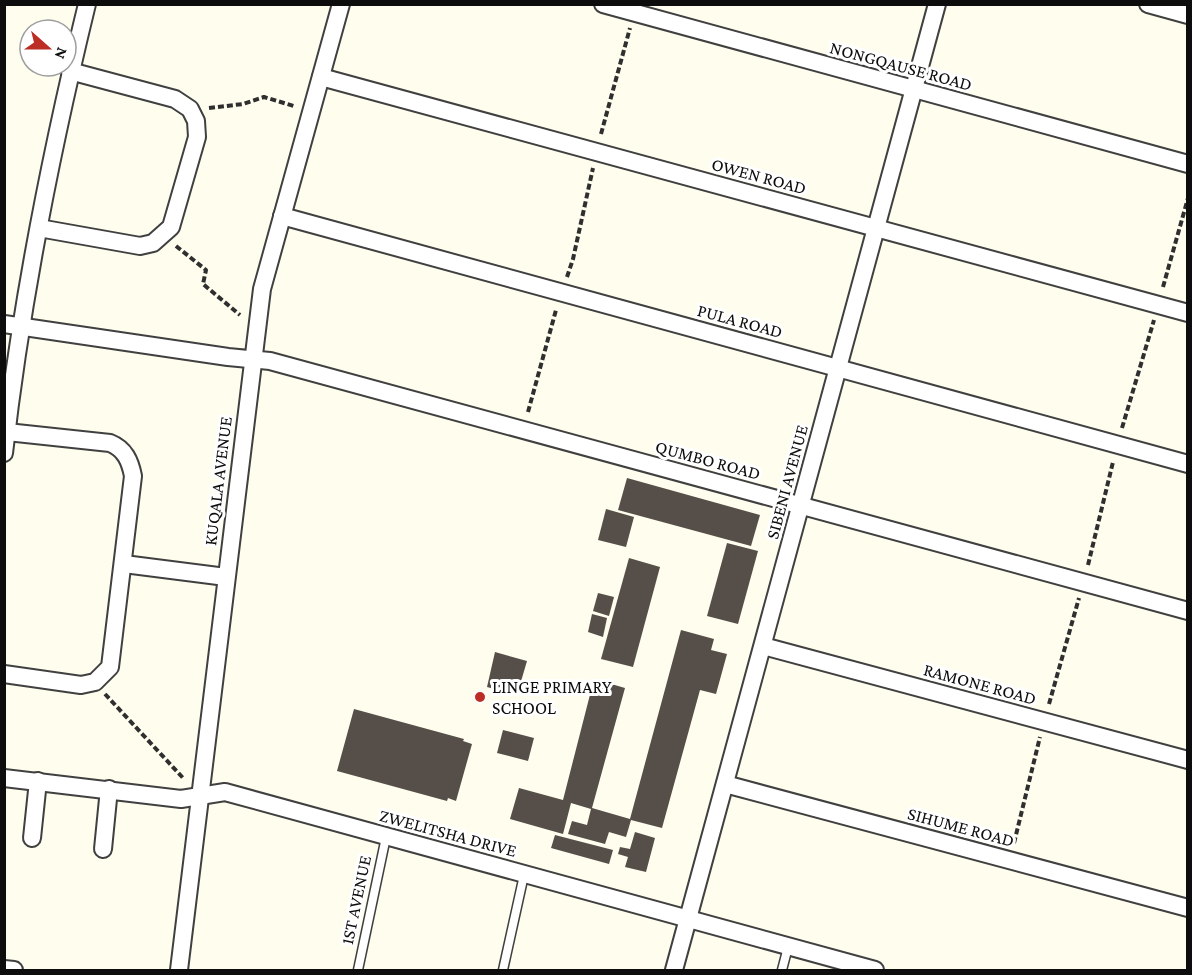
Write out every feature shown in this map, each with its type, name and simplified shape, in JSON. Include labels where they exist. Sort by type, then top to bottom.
[{"type":"street","points":[[78,39],[87,4]]},
{"type":"street","name":"KUQALA AVENUE","points":[[179,970],[262,289],[341,4]]},
{"type":"street","name":"NONGQAUSE ROAD","points":[[603,4],[1188,164]]},
{"type":"street","name":"SIBENI AVENUE","points":[[674,970],[937,4]]},
{"type":"street","points":[[1148,4],[1188,15]]},
{"type":"street","points":[[39,228],[140,246],[153,243],[164,236],[171,227],[197,137],[196,121],[190,109],[176,99],[78,73]]},
{"type":"street","name":"OWEN ROAD","points":[[321,77],[1188,313]]},
{"type":"street","points":[[4,453],[13,325],[39,228],[69,78]]},
{"type":"street","name":"PULA ROAD","points":[[282,216],[1188,464]]},
{"type":"street","name":"QUMBO ROAD","points":[[13,325],[270,360],[1188,611]]},
{"type":"street","points":[[4,674],[81,685],[94,682],[110,667],[133,476],[128,456],[118,446],[110,443],[7,432]]},
{"type":"street","points":[[124,564],[226,577]]},
{"type":"street","name":"RAMONE ROAD","points":[[763,645],[1188,760]]},
{"type":"street","name":"ZWELITSHA DRIVE","points":[[4,778],[181,799],[225,792],[875,970]]},
{"type":"street","points":[[32,838],[38,782]]},
{"type":"street","name":"SIHUME ROAD","points":[[725,784],[1188,908]]},
{"type":"street","points":[[103,849],[109,789]]},
{"type":"street","points":[[4,969],[15,970]]},
{"type":"lane","name":"1ST AVENUE","points":[[358,970],[386,837]]},
{"type":"lane","points":[[503,970],[524,875]]},
{"type":"lane","points":[[783,970],[788,947]]},
{"type":"path","points":[[523,430],[561,292],[573,259],[596,152],[634,13]]},
{"type":"path","points":[[190,109],[243,104],[264,97],[311,112]]},
{"type":"path","points":[[1009,861],[1118,445],[1188,198]]},
{"type":"path","points":[[164,236],[206,270],[203,284],[256,329]]},
{"type":"path","points":[[94,682],[200,796]]},
{"type":"building","points":[[627,478],[760,515],[751,546],[618,510]]},
{"type":"building","points":[[606,509],[634,517],[626,547],[598,540]]},
{"type":"building","points":[[727,543],[758,551],[738,624],[707,616]]},
{"type":"building","points":[[629,558],[660,567],[633,667],[601,659]]},
{"type":"building","points":[[598,593],[614,597],[609,616],[593,611]]},
{"type":"building","points":[[592,614],[607,618],[603,637],[588,632]]},
{"type":"building","points":[[681,630],[714,639],[711,650],[727,654],[716,694],[700,690],[662,828],[631,820],[626,837],[609,832],[605,844],[568,834],[572,821],[587,825],[591,809],[571,803],[563,834],[510,819],[519,788],[563,800],[594,679],[625,688],[592,808],[630,819]]},
{"type":"building","points":[[495,652],[527,661],[517,695],[487,687]]},
{"type":"building","points":[[354,709],[464,739],[463,741],[472,744],[456,801],[448,798],[447,801],[337,771]]},
{"type":"building","points":[[503,730],[534,738],[528,761],[497,753]]},
{"type":"building","points":[[635,832],[655,838],[646,872],[625,867],[628,857],[618,854],[620,847],[630,849]]},
{"type":"building","points":[[555,835],[613,850],[609,864],[551,848]]},
{"type":"place","name":"LINGE PRIMARY SCHOOL","points":[[480,697]]}]
